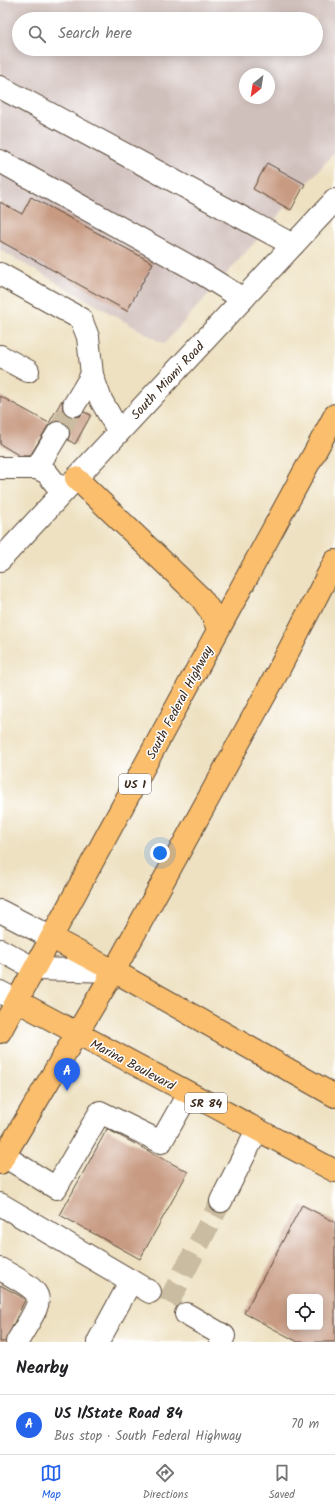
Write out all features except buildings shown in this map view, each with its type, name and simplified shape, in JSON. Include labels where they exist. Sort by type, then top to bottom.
[{"type":"main road","name":"South Federal Highway","points":[[0,1032],[8,997],[35,969],[335,415]]},
{"type":"main road","points":[[69,485],[201,598],[211,612],[218,629]]},
{"type":"main road","points":[[2,1159],[114,971],[276,675],[335,561]]},
{"type":"main road","points":[[52,938],[114,971],[335,1096]]},
{"type":"main road","name":"Marina Boulevard","points":[[8,997],[335,1171]]},
{"type":"street","points":[[0,87],[293,245]]},
{"type":"street","points":[[0,161],[196,270],[243,299]]},
{"type":"street","name":"South Miami Road","points":[[0,560],[335,200]]},
{"type":"street","points":[[0,274],[81,319],[88,337],[92,375],[101,400],[119,432]]},
{"type":"street","points":[[0,356],[28,371]]},
{"type":"street","points":[[74,405],[92,375]]},
{"type":"street","points":[[37,468],[58,433]]},
{"type":"street","points":[[0,468],[37,468],[69,485]]},
{"type":"street","points":[[0,911],[52,938]]},
{"type":"street","points":[[0,950],[35,969],[114,971]]},
{"type":"street","points":[[2,1159],[56,1188],[100,1112],[160,1142],[188,1094]]},
{"type":"street","points":[[221,1201],[257,1130]]},
{"type":"street","points":[[0,1204],[150,1292]]},
{"type":"street","points":[[0,1269],[36,1291],[39,1298],[38,1306],[16,1342]]},
{"type":"street","points":[[98,1342],[131,1281]]},
{"type":"street","points":[[186,1314],[227,1340]]},
{"type":"shaded area","points":[[0,0],[335,0],[335,152],[164,344],[0,250]]},
{"type":"tunnel","points":[[58,433],[74,405]]},
{"type":"tunnel","points":[[168,1303],[221,1201]]},
{"type":"place","name":"US 1/State Road 84","points":[[67,1091]]}]
